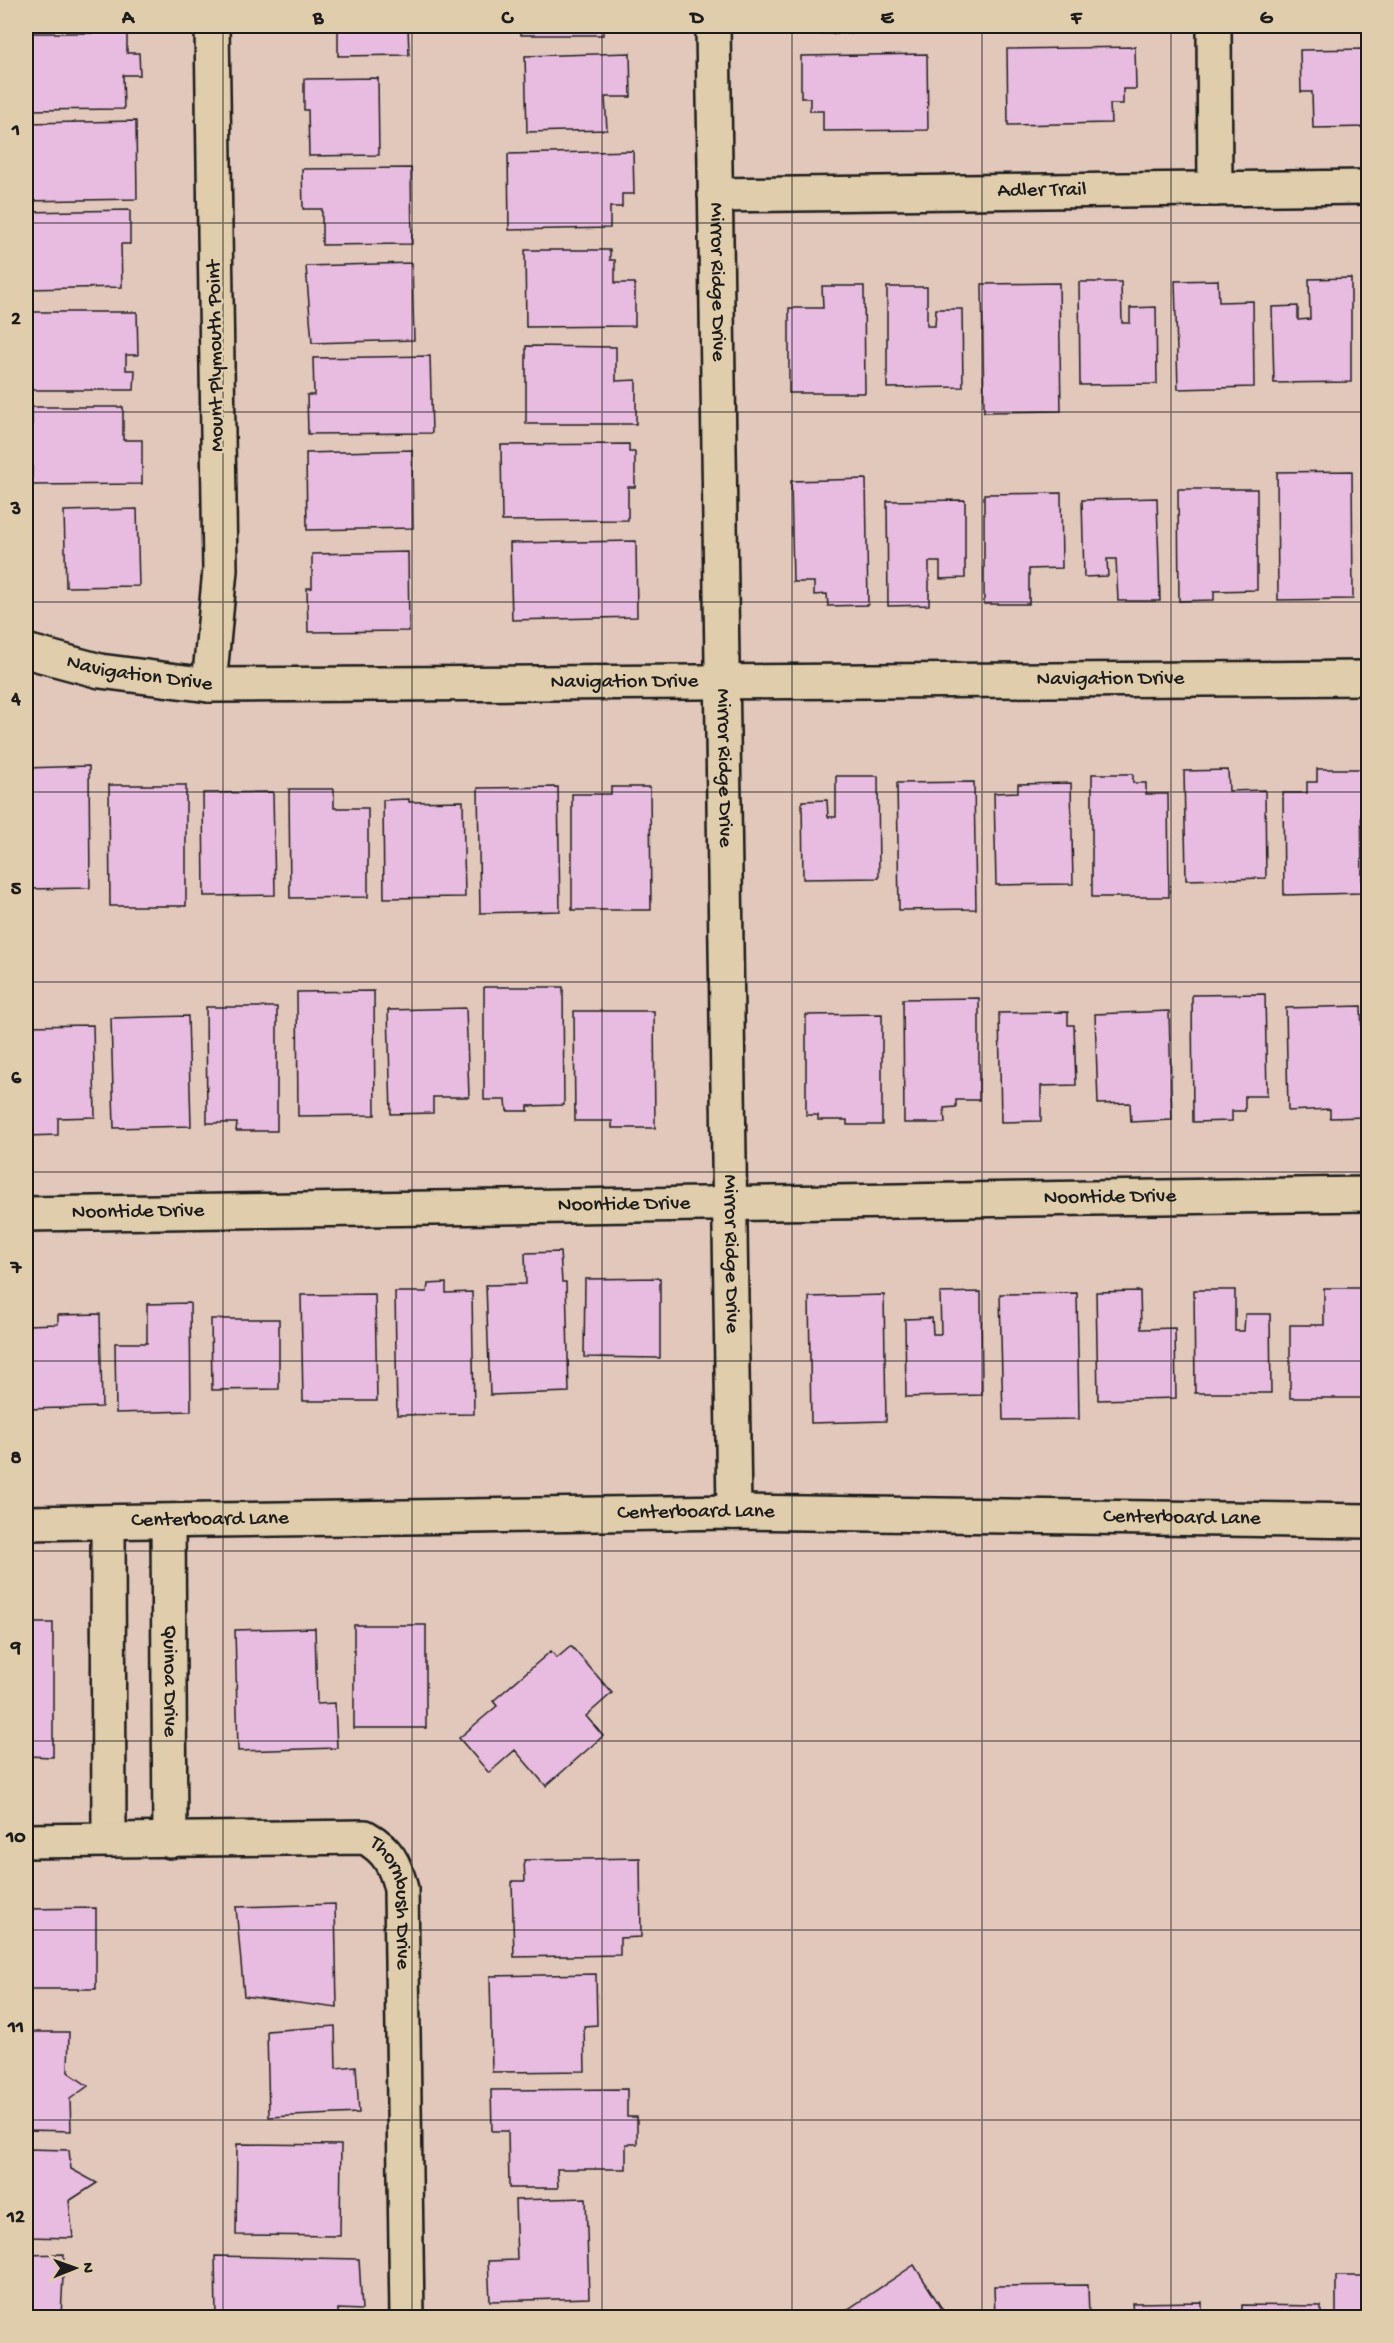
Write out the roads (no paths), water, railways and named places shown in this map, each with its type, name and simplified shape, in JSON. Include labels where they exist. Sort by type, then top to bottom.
[{"type":"street","name":"Mount Plymouth Point","points":[[208,685],[220,570],[212,26]]},
{"type":"street","name":"Mirror Ridge Drive","points":[[713,26],[734,1512]]},
{"type":"street","points":[[1214,26],[1215,189]]},
{"type":"street","name":"Adler Trail","points":[[715,195],[1368,187]]},
{"type":"street","name":"Navigation Drive","points":[[26,651],[100,671],[208,685],[1368,678]]},
{"type":"street","name":"Noontide Drive","points":[[26,1214],[1368,1194]]},
{"type":"street","name":"Centerboard Lane","points":[[26,1523],[734,1512],[1368,1521]]},
{"type":"street","name":"Quinoa Drive","points":[[168,1522],[170,1841]]},
{"type":"street","points":[[108,1523],[109,1840]]},
{"type":"street","name":"Thornbush Drive","points":[[26,1841],[365,1838],[382,1846],[396,1866],[401,1889],[407,2318]]}]
